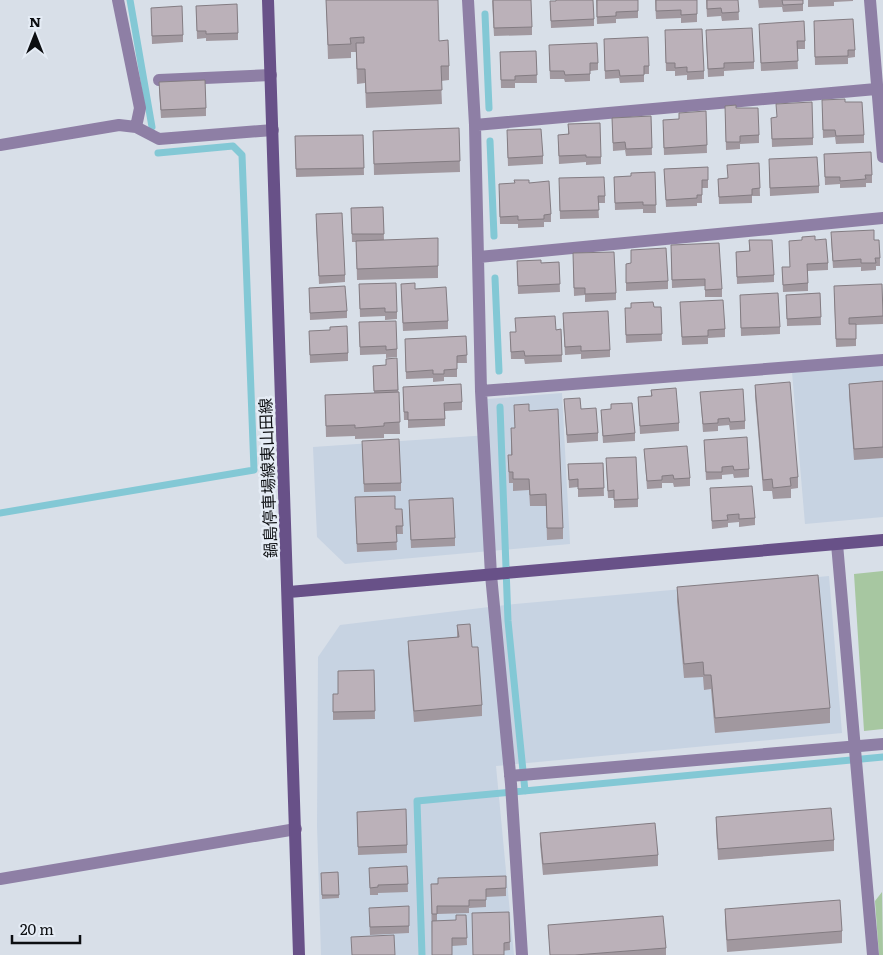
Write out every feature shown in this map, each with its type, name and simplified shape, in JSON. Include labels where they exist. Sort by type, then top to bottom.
[{"type":"main road","name":"鍋島停車場線東山田線","points":[[268,0],[289,592],[299,955]]},
{"type":"main road","points":[[289,592],[883,540]]},
{"type":"street","points":[[118,0],[140,108],[136,126]]},
{"type":"street","points":[[468,0],[475,125],[481,391],[491,575],[511,780],[522,955]]},
{"type":"street","points":[[870,0],[883,157]]},
{"type":"street","points":[[160,80],[271,75]]},
{"type":"street","points":[[475,125],[876,89]]},
{"type":"street","points":[[0,145],[118,125],[136,126],[158,139],[273,130]]},
{"type":"street","points":[[479,257],[883,218]]},
{"type":"street","points":[[481,391],[883,360]]},
{"type":"street","points":[[837,544],[873,955]]},
{"type":"street","points":[[511,780],[855,750],[883,744]]},
{"type":"street","points":[[0,879],[296,829]]},
{"type":"shaded area","points":[[883,365],[883,517],[805,524],[792,372]]},
{"type":"shaded area","points":[[562,393],[570,544],[345,564],[317,537],[313,447],[489,435],[487,399]]},
{"type":"shaded area","points":[[829,576],[842,733],[496,766],[514,955],[321,955],[317,826],[318,657],[340,625],[515,604]]},
{"type":"green space","points":[[883,571],[883,729],[864,731],[854,574]]},
{"type":"green space","points":[[882,892],[883,955],[879,955],[875,901]]},
{"type":"building","points":[[326,0],[438,0],[439,41],[448,40],[449,66],[441,66],[442,90],[366,93],[365,69],[357,69],[356,43],[364,43],[364,37],[350,38],[351,44],[328,45]]},
{"type":"building","points":[[493,0],[531,0],[532,27],[494,28]]},
{"type":"building","points":[[593,0],[594,19],[551,21],[550,1]]},
{"type":"building","points":[[597,0],[638,0],[638,11],[616,12],[616,16],[597,17]]},
{"type":"building","points":[[656,0],[697,0],[697,14],[681,15],[681,10],[656,11]]},
{"type":"building","points":[[707,0],[738,0],[739,12],[722,13],[721,8],[707,9]]},
{"type":"building","points":[[782,0],[803,0],[803,4],[783,5]]},
{"type":"building","points":[[237,4],[238,33],[206,34],[206,31],[197,31],[196,6]]},
{"type":"building","points":[[182,6],[183,35],[152,36],[151,8]]},
{"type":"building","points":[[853,19],[855,50],[848,50],[848,56],[815,57],[814,21]]},
{"type":"building","points":[[804,21],[805,41],[797,41],[798,61],[761,63],[759,24]]},
{"type":"building","points":[[752,28],[754,62],[724,63],[724,68],[708,69],[706,30]]},
{"type":"building","points":[[702,29],[704,71],[687,72],[687,67],[675,68],[675,63],[666,63],[665,30]]},
{"type":"building","points":[[648,37],[649,66],[644,66],[644,75],[620,76],[619,70],[605,71],[604,39]]},
{"type":"building","points":[[597,43],[598,63],[590,63],[590,74],[565,75],[564,71],[550,71],[549,45]]},
{"type":"building","points":[[536,51],[537,75],[515,76],[515,80],[501,80],[500,52]]},
{"type":"building","points":[[205,80],[206,108],[161,110],[159,82]]},
{"type":"building","points":[[845,99],[845,102],[862,102],[864,135],[836,136],[835,130],[823,130],[822,100]]},
{"type":"building","points":[[812,102],[813,138],[772,139],[771,118],[777,117],[776,104]]},
{"type":"building","points":[[736,105],[736,108],[758,108],[759,135],[740,136],[740,142],[726,142],[725,106]]},
{"type":"building","points":[[706,111],[707,145],[664,148],[663,120],[679,119],[679,113]]},
{"type":"building","points":[[651,116],[652,148],[626,149],[625,142],[613,143],[612,118]]},
{"type":"building","points":[[600,123],[601,157],[586,157],[586,155],[559,156],[558,135],[569,134],[568,124]]},
{"type":"building","points":[[459,128],[460,161],[374,164],[373,131]]},
{"type":"building","points":[[541,129],[543,156],[508,158],[507,130]]},
{"type":"building","points":[[363,135],[364,168],[296,169],[295,136]]},
{"type":"building","points":[[871,152],[872,175],[865,175],[866,179],[840,181],[840,177],[825,177],[824,154]]},
{"type":"building","points":[[817,157],[819,186],[770,188],[769,159]]},
{"type":"building","points":[[759,163],[760,188],[752,189],[752,195],[719,197],[718,179],[728,178],[727,165]]},
{"type":"building","points":[[708,167],[708,180],[702,180],[702,195],[697,195],[697,198],[666,200],[664,169]]},
{"type":"building","points":[[655,172],[656,205],[643,205],[643,202],[615,203],[614,177],[631,176],[631,173]]},
{"type":"building","points":[[604,177],[605,196],[598,196],[599,210],[560,211],[559,178]]},
{"type":"building","points":[[514,180],[529,180],[529,183],[549,181],[551,214],[544,215],[544,219],[518,220],[518,216],[500,217],[499,184],[515,183]]},
{"type":"building","points":[[383,207],[384,234],[352,234],[351,208]]},
{"type":"building","points":[[342,213],[345,275],[319,276],[316,214]]},
{"type":"building","points":[[874,230],[874,240],[879,240],[880,258],[875,258],[876,263],[861,263],[861,259],[833,261],[831,232]]},
{"type":"building","points":[[815,236],[815,240],[826,239],[828,263],[807,264],[808,283],[783,285],[782,267],[790,267],[789,241]]},
{"type":"building","points":[[438,238],[438,266],[357,269],[356,241]]},
{"type":"building","points":[[749,240],[772,240],[774,275],[737,277],[736,252],[750,251]]},
{"type":"building","points":[[719,243],[722,289],[705,290],[705,279],[672,280],[671,245]]},
{"type":"building","points":[[666,248],[668,281],[626,283],[626,264],[631,263],[631,250]]},
{"type":"building","points":[[614,252],[616,293],[585,294],[585,288],[574,288],[573,253]]},
{"type":"building","points":[[541,260],[541,263],[559,262],[560,284],[518,286],[517,261]]},
{"type":"building","points":[[396,283],[397,312],[385,312],[385,308],[360,309],[359,284]]},
{"type":"building","points":[[415,283],[415,289],[446,287],[448,321],[403,323],[401,284]]},
{"type":"building","points":[[882,284],[883,316],[849,318],[849,324],[856,324],[856,339],[836,339],[834,286]]},
{"type":"building","points":[[345,286],[347,311],[310,313],[309,288]]},
{"type":"building","points":[[778,293],[780,327],[741,328],[740,295]]},
{"type":"building","points":[[820,293],[821,317],[787,319],[786,295]]},
{"type":"building","points":[[723,300],[725,329],[708,330],[708,336],[682,337],[680,302]]},
{"type":"building","points":[[653,302],[654,307],[661,307],[662,334],[626,335],[625,308],[631,308],[631,303]]},
{"type":"building","points":[[608,311],[610,350],[581,351],[581,346],[565,347],[563,313]]},
{"type":"building","points":[[555,316],[556,330],[561,329],[562,355],[525,356],[524,351],[511,352],[510,332],[516,332],[515,318]]},
{"type":"building","points":[[396,321],[397,349],[386,350],[386,346],[360,347],[359,322]]},
{"type":"building","points":[[347,326],[348,353],[310,355],[309,331],[330,330],[330,327]]},
{"type":"building","points":[[466,336],[467,355],[457,356],[457,369],[444,370],[444,374],[433,374],[433,370],[406,372],[405,339]]},
{"type":"building","points":[[397,358],[398,390],[374,391],[373,366],[386,365],[386,359]]},
{"type":"building","points":[[883,381],[883,447],[854,449],[849,384]]},
{"type":"building","points":[[790,382],[798,477],[790,478],[791,486],[773,488],[772,479],[763,480],[755,385]]},
{"type":"building","points":[[461,384],[462,402],[444,403],[445,419],[408,420],[408,412],[404,412],[403,387]]},
{"type":"building","points":[[676,388],[679,423],[640,426],[638,397],[652,396],[651,390]]},
{"type":"building","points":[[743,389],[745,421],[730,422],[729,418],[718,419],[718,423],[703,424],[700,392]]},
{"type":"building","points":[[399,392],[400,422],[384,423],[384,426],[355,428],[355,425],[326,426],[325,395]]},
{"type":"building","points":[[580,398],[581,409],[596,408],[598,433],[567,435],[564,399]]},
{"type":"building","points":[[632,403],[635,433],[603,436],[601,410],[611,409],[611,404]]},
{"type":"building","points":[[529,404],[529,411],[558,409],[563,528],[547,528],[546,494],[530,495],[529,479],[513,479],[513,472],[509,472],[508,455],[512,455],[511,428],[515,428],[514,405]]},
{"type":"building","points":[[747,437],[749,469],[734,470],[733,466],[722,467],[722,472],[706,472],[704,440]]},
{"type":"building","points":[[399,439],[401,483],[364,484],[362,441]]},
{"type":"building","points":[[687,446],[690,478],[674,479],[673,475],[662,476],[662,480],[647,481],[644,449]]},
{"type":"building","points":[[636,457],[638,499],[614,500],[614,490],[608,491],[606,458]]},
{"type":"building","points":[[603,463],[604,488],[578,489],[578,479],[569,480],[568,464]]},
{"type":"building","points":[[752,486],[755,518],[739,519],[739,514],[727,515],[728,520],[712,521],[710,488]]},
{"type":"building","points":[[395,496],[395,509],[402,509],[403,526],[396,526],[397,542],[357,544],[355,497]]},
{"type":"building","points":[[453,498],[455,538],[411,540],[409,500]]},
{"type":"building","points":[[818,575],[830,708],[715,718],[711,675],[704,675],[703,662],[684,664],[677,587]]},
{"type":"building","points":[[470,624],[472,647],[478,647],[482,705],[414,711],[408,641],[459,637],[457,625]]},
{"type":"building","points":[[374,670],[375,711],[333,712],[333,694],[338,694],[338,671]]},
{"type":"building","points":[[831,808],[834,840],[718,849],[716,817]]},
{"type":"building","points":[[406,809],[407,845],[358,847],[357,812]]},
{"type":"building","points":[[655,823],[658,855],[543,864],[540,833]]},
{"type":"building","points":[[407,866],[408,884],[378,885],[378,887],[370,888],[369,868]]},
{"type":"building","points":[[338,872],[339,895],[322,895],[321,873]]},
{"type":"building","points":[[506,876],[506,888],[486,889],[486,900],[469,900],[469,906],[437,906],[437,914],[432,914],[431,884],[438,884],[438,878]]},
{"type":"building","points":[[840,900],[842,931],[727,940],[725,909]]},
{"type":"building","points":[[409,906],[409,926],[370,927],[369,908]]},
{"type":"building","points":[[509,912],[510,942],[504,943],[504,955],[473,955],[472,913]]},
{"type":"building","points":[[456,915],[466,915],[467,938],[452,938],[452,955],[432,955],[432,921],[456,920]]},
{"type":"building","points":[[663,916],[666,948],[575,955],[550,955],[548,925]]},
{"type":"building","points":[[394,935],[395,955],[352,955],[351,937]]},
{"type":"waterway","points":[[130,0],[152,127]]},
{"type":"waterway","points":[[485,14],[489,108]]},
{"type":"waterway","points":[[490,141],[494,236]]},
{"type":"waterway","points":[[0,513],[254,470],[242,155],[233,146],[158,153]]},
{"type":"waterway","points":[[495,278],[499,371]]},
{"type":"waterway","points":[[500,407],[508,621],[525,791]]},
{"type":"waterway","points":[[422,955],[417,801],[883,757]]}]
